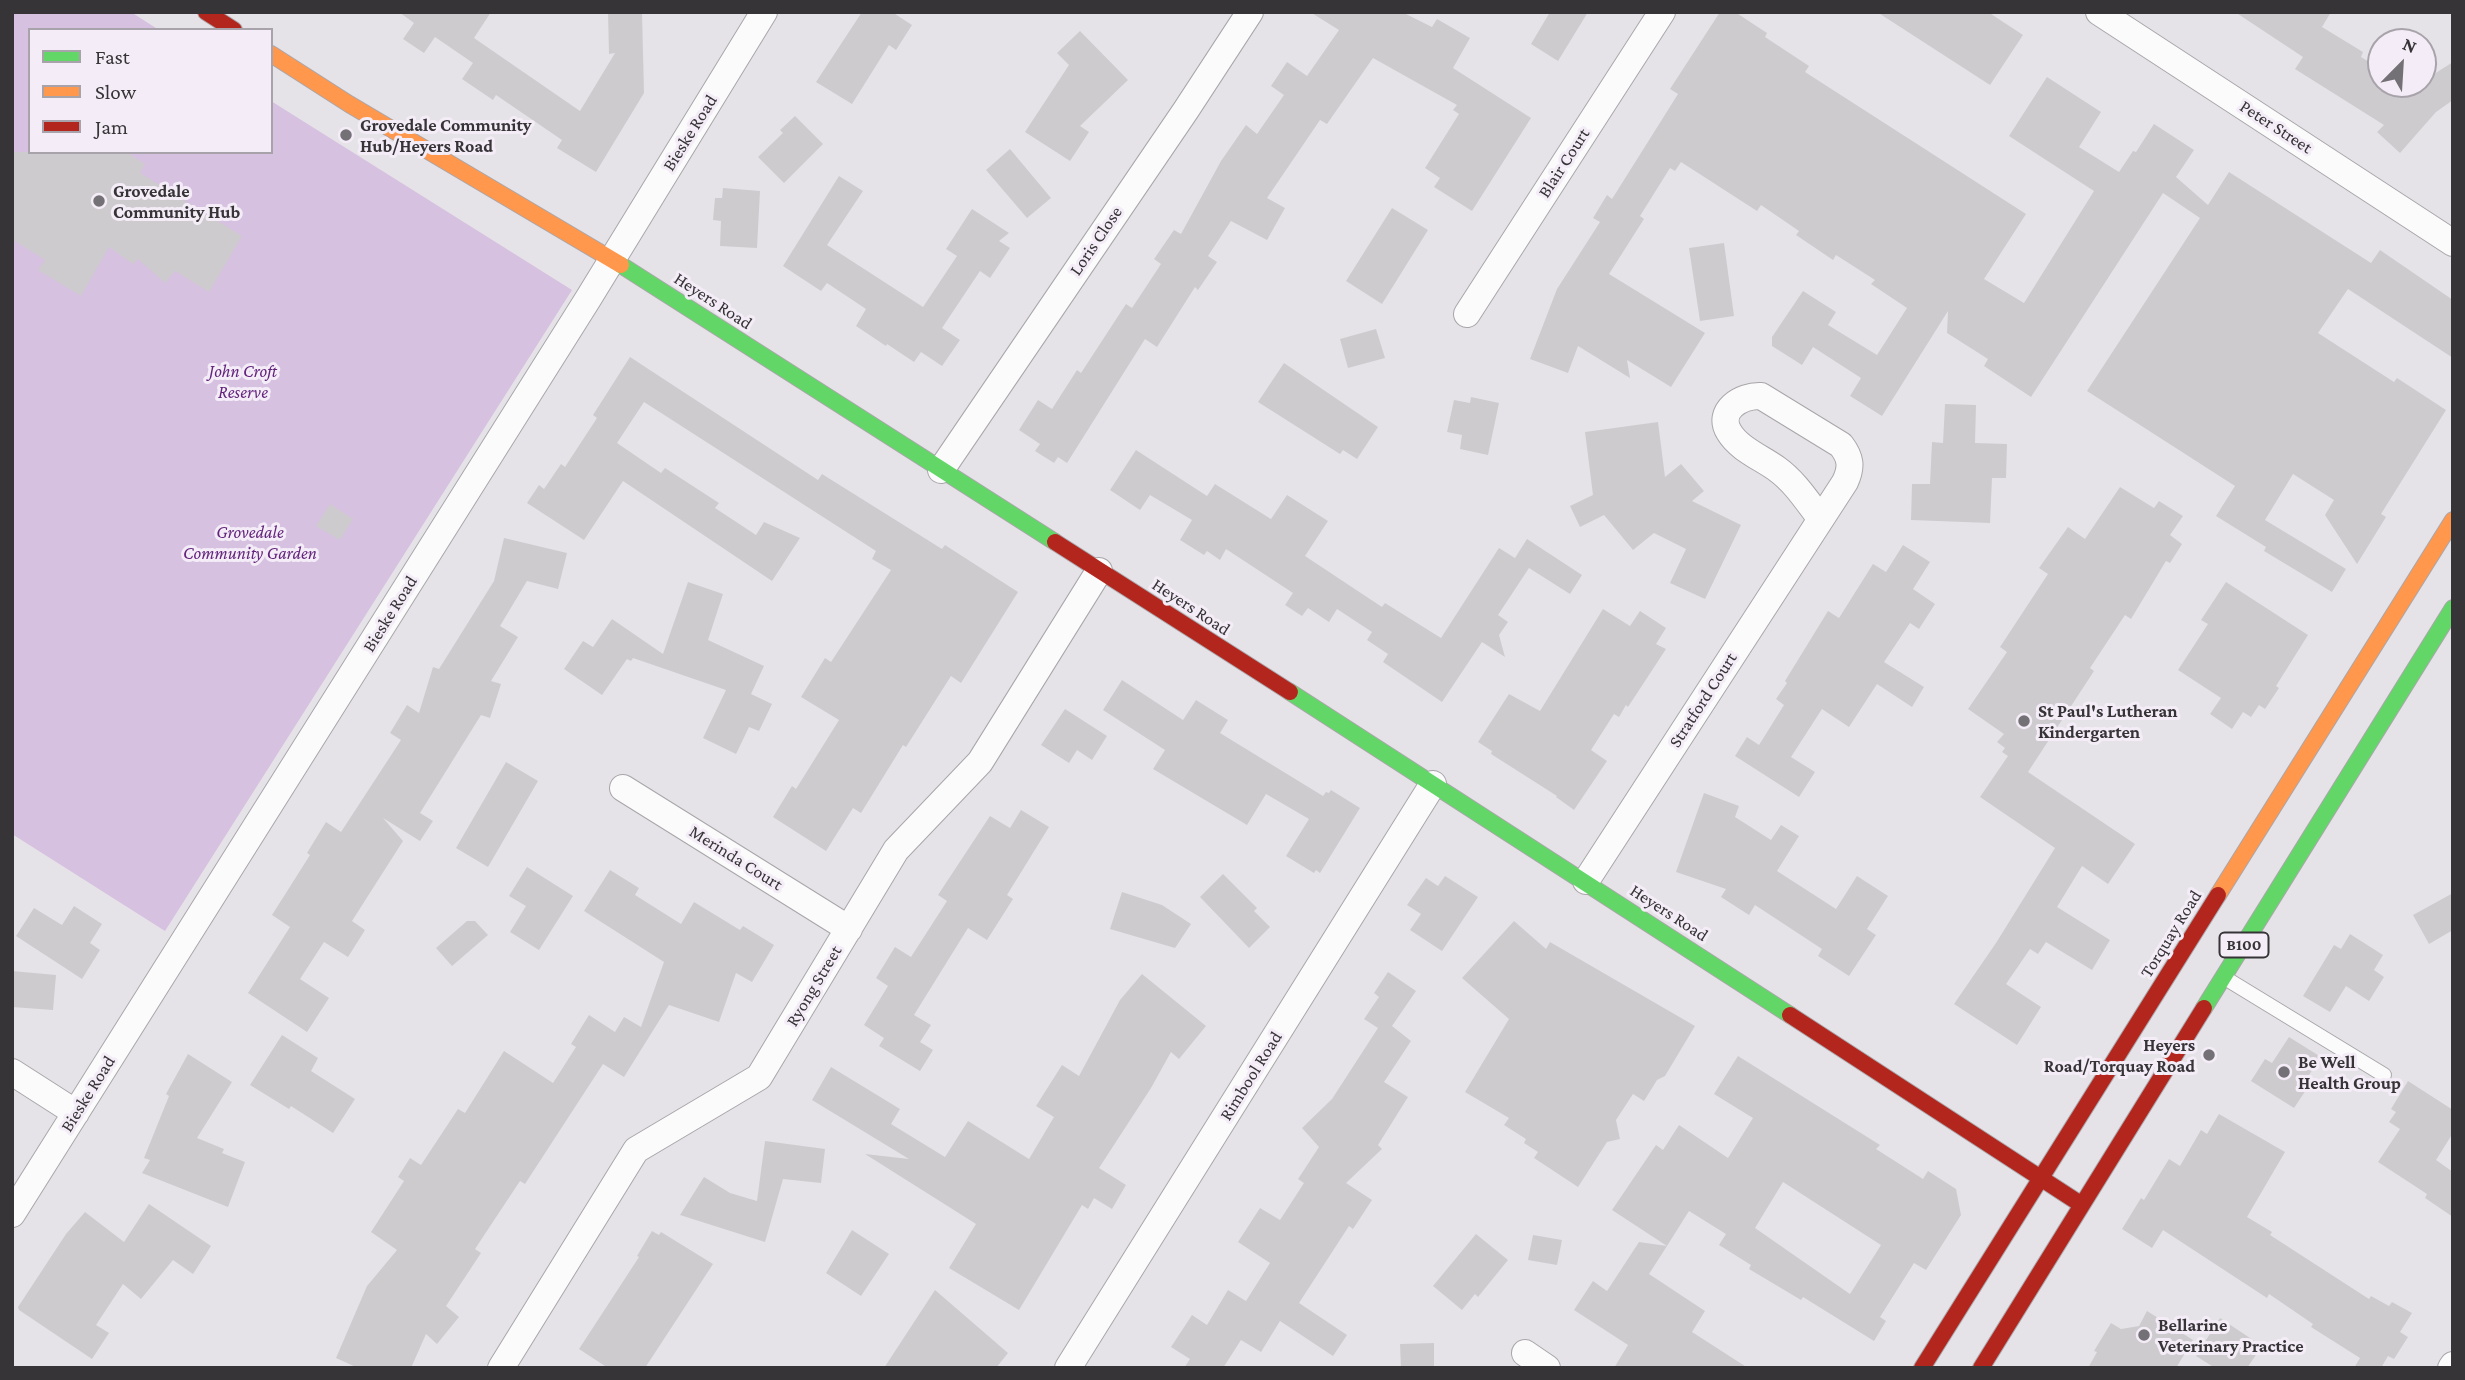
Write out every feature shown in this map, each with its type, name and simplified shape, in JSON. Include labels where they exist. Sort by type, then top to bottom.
[{"type":"street","points":[[206,12],[231,28]]},
{"type":"street","name":"Bieske Road","points":[[12,1214],[612,260],[764,12]]},
{"type":"street","name":"Loris Close","points":[[941,470],[1250,12]]},
{"type":"street","name":"Blair Court","points":[[1467,314],[1661,12]]},
{"type":"street","name":"Peter Street","points":[[2099,12],[2453,243]]},
{"type":"street","name":"Heyers Road","points":[[273,55],[349,104],[612,260],[1586,881],[2082,1205]]},
{"type":"street","name":"Stratford Court","points":[[1586,881],[1821,518],[1850,471],[1849,456],[1841,445],[1761,396],[1748,395],[1739,400],[1731,407],[1727,417],[1727,430],[1738,443],[1779,470],[1799,489],[1821,518]]},
{"type":"street","name":"Torquay Road","points":[[1922,1368],[2453,520]]},
{"type":"street","name":"Ryong Street","points":[[501,1368],[636,1150],[759,1077],[896,850],[980,762],[1100,571]]},
{"type":"street","name":"B100","points":[[1980,1368],[2453,608]]},
{"type":"street","name":"Rimbool Road","points":[[1068,1368],[1433,784]]},
{"type":"street","name":"Merinda Court","points":[[623,788],[849,929]]},
{"type":"street","points":[[12,1072],[76,1113]]},
{"type":"street","points":[[1525,1353],[1547,1368]]},
{"type":"lane","points":[[2223,978],[2384,1075]]},
{"type":"green space","name":"John Croft Reserve","points":[[12,12],[131,12],[156,28],[28,28],[28,154],[273,154],[273,102],[572,290],[165,931],[12,834]]},
{"type":"building","points":[[399,12],[491,12],[474,38],[580,111],[615,53],[609,54],[608,12],[642,12],[644,93],[596,172],[557,148],[562,140],[496,95],[493,100],[462,79],[473,63],[435,37],[424,53],[403,39],[414,23]]},
{"type":"building","points":[[862,12],[892,12],[912,25],[896,50],[889,45],[852,104],[816,82]]},
{"type":"building","points":[[1310,12],[1402,12],[1432,27],[1437,19],[1470,38],[1453,68],[1531,118],[1472,211],[1434,187],[1440,178],[1425,168],[1459,114],[1453,110],[1457,105],[1373,58],[1327,124],[1320,120],[1267,198],[1285,208],[1267,240],[1231,221],[1208,256],[1217,262],[1198,290],[1195,287],[1157,347],[1145,339],[1067,463],[1058,457],[1054,463],[1035,451],[1040,444],[1019,430],[1038,400],[1052,409],[1077,370],[1081,373],[1126,304],[1132,308],[1161,264],[1154,259],[1174,230],[1181,234],[1221,161],[1246,125],[1257,134],[1284,95],[1271,86],[1287,62],[1307,76],[1339,30]]},
{"type":"building","points":[[1550,12],[1588,12],[1558,61],[1531,44]]},
{"type":"building","points":[[1720,12],[1735,12],[1767,33],[1765,37],[1809,66],[1805,72],[2026,214],[1984,279],[2024,303],[2094,191],[2009,136],[2047,77],[2101,112],[2079,147],[2119,172],[2154,124],[2194,150],[2176,177],[2208,205],[2229,172],[2371,263],[2380,250],[2453,300],[2453,358],[2348,289],[2318,333],[2394,382],[2397,378],[2446,410],[2381,514],[2386,517],[2357,564],[2325,515],[2334,500],[2293,474],[2265,520],[2346,569],[2332,592],[2264,551],[2266,547],[2216,516],[2235,486],[2087,391],[2200,218],[2163,193],[2031,397],[1984,366],[1988,359],[1947,333],[1948,311],[1882,416],[1850,396],[1861,378],[1813,347],[1802,365],[1772,346],[1772,337],[1803,291],[1836,312],[1828,325],[1877,355],[1907,308],[1871,284],[1875,280],[1836,255],[1833,260],[1796,235],[1799,231],[1761,205],[1757,211],[1681,162],[1675,171],[1670,168],[1640,216],[1644,219],[1609,274],[1705,333],[1671,387],[1627,360],[1630,378],[1578,346],[1568,373],[1530,359],[1557,289],[1600,222],[1593,218],[1607,195],[1612,199],[1678,94],[1670,89]]},
{"type":"building","points":[[1877,12],[1988,12],[2023,35],[1990,85]]},
{"type":"building","points":[[2235,12],[2331,12],[2322,27],[2363,52],[2361,57],[2367,61],[2367,98],[2437,98],[2437,72],[2453,62],[2453,100],[2436,112],[2400,153],[2377,132],[2384,125],[2295,69],[2303,57]]},
{"type":"building","points":[[1080,31],[1128,80],[1080,126],[1089,132],[1070,161],[1025,132],[1069,65],[1057,53]]},
{"type":"building","points":[[795,116],[823,144],[784,183],[758,157],[783,133],[780,130]]},
{"type":"building","points":[[1010,149],[1051,198],[1027,218],[986,170]]},
{"type":"building","name":"Grovedale Community Hub","points":[[12,152],[129,154],[145,164],[140,173],[242,236],[209,292],[175,271],[165,283],[138,259],[133,264],[109,247],[81,296],[38,270],[45,260],[12,239]]},
{"type":"building","points":[[839,176],[863,191],[827,245],[923,307],[957,256],[946,249],[972,209],[1009,233],[999,241],[1010,248],[990,278],[980,271],[942,328],[960,340],[942,366],[921,352],[914,362],[887,344],[886,346],[856,326],[866,309],[827,283],[821,291],[783,266]]},
{"type":"building","points":[[723,188],[760,191],[757,248],[720,246],[721,221],[713,220],[715,198],[722,198]]},
{"type":"building","points":[[1392,208],[1428,230],[1382,304],[1346,281]]},
{"type":"building","points":[[1724,243],[1734,316],[1700,321],[1689,248]]},
{"type":"building","points":[[1376,329],[1385,358],[1348,368],[1340,339]]},
{"type":"building","points":[[630,357],[818,480],[822,474],[942,549],[945,545],[1018,592],[961,683],[951,676],[906,747],[903,745],[861,813],[853,808],[826,851],[773,817],[792,786],[796,789],[839,720],[801,697],[825,658],[831,662],[891,570],[872,559],[876,551],[644,402],[617,443],[661,473],[665,468],[719,503],[715,508],[756,535],[764,522],[800,538],[772,581],[623,481],[584,540],[527,503],[539,485],[544,489],[561,464],[565,467],[597,418],[593,415]]},
{"type":"building","points":[[1284,363],[1378,427],[1357,459],[1343,450],[1340,454],[1258,402]]},
{"type":"building","points":[[1471,397],[1499,403],[1488,455],[1460,449],[1462,435],[1447,432],[1454,400],[1470,403]]},
{"type":"building","points":[[1945,404],[1976,405],[1975,443],[2007,444],[2006,478],[1992,478],[1990,523],[1911,520],[1912,484],[1930,484],[1932,442],[1943,443]]},
{"type":"building","points":[[1658,422],[1665,477],[1681,464],[1704,491],[1692,501],[1741,525],[1705,599],[1670,583],[1686,549],[1654,533],[1633,550],[1604,515],[1580,527],[1570,506],[1593,495],[1585,432]]},
{"type":"building","points":[[1136,450],[1207,496],[1215,484],[1271,519],[1287,495],[1328,521],[1305,556],[1382,607],[1385,603],[1441,638],[1499,548],[1515,558],[1527,539],[1582,575],[1570,594],[1529,568],[1498,615],[1508,622],[1499,635],[1505,657],[1482,642],[1442,702],[1383,662],[1388,654],[1367,640],[1372,632],[1337,609],[1329,622],[1308,608],[1302,616],[1285,605],[1293,593],[1226,549],[1220,560],[1207,551],[1204,555],[1180,540],[1192,520],[1150,495],[1140,510],[1110,490]]},
{"type":"building","points":[[2120,487],[2154,508],[2159,501],[2183,516],[2170,535],[2182,544],[2170,563],[2166,561],[2131,619],[2125,615],[2090,668],[2094,671],[2028,772],[2135,844],[2108,884],[2082,866],[2057,907],[2110,940],[2092,970],[2046,942],[2038,954],[2030,949],[2006,984],[2041,1007],[2017,1045],[1954,1004],[1996,943],[2055,848],[1980,797],[2008,756],[2002,752],[2005,748],[1997,742],[2004,734],[1968,709],[2007,652],[2000,647],[2048,574],[2039,568],[2068,527],[2085,539]]},
{"type":"building","points":[[330,504],[353,519],[340,540],[316,526]]},
{"type":"building","points":[[504,538],[567,553],[558,589],[527,581],[500,626],[518,637],[491,681],[501,684],[490,718],[481,715],[420,813],[433,821],[420,841],[383,818],[403,841],[352,921],[365,930],[348,957],[324,942],[300,979],[329,998],[307,1032],[248,993],[290,927],[272,915],[310,855],[307,853],[326,822],[341,832],[401,740],[390,733],[407,705],[419,713],[433,667],[439,669],[494,581]]},
{"type":"building","points":[[1903,545],[1930,562],[1913,589],[1935,604],[1919,629],[1910,623],[1884,662],[1924,687],[1912,707],[1877,684],[1849,727],[1822,709],[1791,757],[1815,772],[1799,797],[1735,756],[1747,737],[1759,745],[1784,705],[1776,699],[1787,683],[1785,681],[1828,611],[1839,618],[1873,564],[1886,572]]},
{"type":"building","points":[[688,582],[723,594],[708,640],[764,666],[751,694],[772,704],[759,731],[749,727],[736,754],[703,738],[726,690],[633,658],[631,661],[627,659],[602,695],[564,669],[583,641],[593,647],[612,619],[663,654]]},
{"type":"building","points":[[2226,582],[2308,635],[2265,709],[2259,705],[2251,717],[2243,712],[2232,729],[2210,714],[2221,698],[2178,670],[2208,624],[2201,620]]},
{"type":"building","points":[[1603,609],[1630,626],[1640,611],[1666,628],[1656,644],[1666,649],[1628,707],[1626,705],[1619,717],[1614,714],[1591,750],[1607,761],[1574,810],[1491,754],[1492,751],[1478,742],[1509,694],[1540,711]]},
{"type":"building","points":[[1122,680],[1183,720],[1196,700],[1228,720],[1220,733],[1323,796],[1331,790],[1360,808],[1320,873],[1316,870],[1314,873],[1286,856],[1309,819],[1266,794],[1247,825],[1153,769],[1165,750],[1103,710]]},
{"type":"building","points":[[1065,709],[1107,736],[1092,760],[1077,750],[1069,763],[1041,745]]},
{"type":"building","points":[[506,762],[538,781],[488,867],[456,848]]},
{"type":"building","points":[[1704,793],[1739,806],[1735,817],[1771,840],[1781,825],[1799,836],[1777,871],[1836,909],[1857,876],[1888,896],[1867,929],[1876,935],[1849,976],[1818,956],[1822,949],[1755,905],[1749,915],[1721,897],[1726,889],[1676,872]]},
{"type":"building","points":[[1021,810],[1049,827],[1007,895],[1013,899],[987,940],[968,928],[914,1015],[931,1025],[920,1042],[933,1050],[920,1071],[879,1046],[884,1038],[864,1025],[888,986],[876,978],[895,947],[911,957],[947,901],[938,895],[990,816],[1010,828]]},
{"type":"building","points":[[527,867],[573,896],[539,950],[510,932],[526,906],[509,896]]},
{"type":"building","points":[[610,870],[639,888],[635,895],[681,924],[694,902],[740,930],[743,926],[774,945],[752,982],[736,973],[719,1022],[669,1005],[624,1077],[603,1064],[525,1184],[520,1181],[475,1249],[481,1253],[446,1306],[459,1317],[437,1344],[426,1334],[411,1368],[358,1368],[336,1358],[367,1286],[397,1250],[371,1232],[404,1181],[398,1177],[410,1158],[421,1165],[458,1109],[465,1113],[504,1051],[553,1083],[576,1047],[571,1044],[589,1015],[615,1032],[624,1017],[641,1027],[664,962],[584,911]]},
{"type":"building","points":[[1223,874],[1257,908],[1254,911],[1270,927],[1249,948],[1200,897]]},
{"type":"building","points":[[1445,876],[1478,897],[1442,951],[1410,930],[1421,914],[1407,905],[1426,878],[1438,886]]},
{"type":"building","points":[[1122,892],[1162,905],[1191,924],[1175,948],[1110,929]]},
{"type":"building","points":[[2453,893],[2453,930],[2429,944],[2413,915]]},
{"type":"building","points":[[74,906],[102,924],[90,943],[100,950],[82,979],[16,936],[34,908],[62,925]]},
{"type":"building","points":[[467,921],[475,921],[488,935],[452,966],[436,948]]},
{"type":"building","points":[[1514,921],[1546,949],[1550,942],[1695,1026],[1665,1076],[1657,1080],[1644,1101],[1633,1094],[1616,1120],[1620,1139],[1607,1142],[1578,1187],[1534,1158],[1538,1152],[1524,1143],[1526,1139],[1504,1125],[1509,1118],[1465,1092],[1509,1019],[1462,978]]},
{"type":"building","points":[[2350,934],[2383,955],[2374,970],[2384,977],[2369,1001],[2346,986],[2330,1012],[2303,996],[2334,945],[2341,949]]},
{"type":"building","points":[[12,971],[56,975],[53,1010],[12,1007]]},
{"type":"building","points":[[1388,972],[1416,991],[1392,1026],[1411,1041],[1384,1082],[1408,1097],[1378,1145],[1382,1149],[1346,1183],[1372,1200],[1353,1229],[1349,1226],[1299,1303],[1347,1335],[1333,1356],[1280,1321],[1261,1352],[1241,1340],[1223,1368],[1184,1368],[1190,1359],[1171,1347],[1192,1315],[1207,1325],[1228,1290],[1246,1301],[1270,1263],[1238,1242],[1260,1208],[1280,1220],[1304,1183],[1298,1179],[1319,1147],[1302,1128],[1332,1099],[1378,1028],[1364,1019],[1379,997],[1374,993]]},
{"type":"building","points":[[1142,974],[1206,1026],[1179,1059],[1171,1052],[1099,1168],[1126,1185],[1112,1209],[1094,1198],[1088,1209],[1082,1205],[1019,1310],[949,1268],[976,1224],[865,1154],[909,1159],[812,1100],[831,1067],[900,1109],[891,1124],[945,1157],[968,1121],[1029,1159],[1054,1117],[1036,1106],[1062,1065],[1079,1076],[1120,1000]]},
{"type":"building","points":[[282,1035],[318,1058],[311,1071],[355,1099],[333,1133],[291,1106],[289,1109],[250,1085]]},
{"type":"building","name":"Be Well Health Group","points":[[2289,1037],[2321,1057],[2303,1084],[2308,1087],[2294,1108],[2251,1081],[2265,1059],[2272,1063]]},
{"type":"building","points":[[188,1054],[232,1082],[197,1138],[224,1149],[222,1153],[245,1162],[228,1207],[142,1173],[150,1160],[144,1158],[169,1096],[166,1094]]},
{"type":"building","points":[[1738,1056],[1880,1145],[1876,1149],[1923,1179],[1928,1171],[1956,1189],[1961,1215],[1926,1270],[1914,1263],[1880,1317],[1886,1321],[1874,1341],[1803,1297],[1801,1300],[1749,1269],[1751,1265],[1719,1245],[1726,1234],[1689,1211],[1667,1246],[1612,1210],[1656,1145],[1663,1150],[1679,1125],[1728,1158],[1753,1118],[1714,1094]],"holes":[[[1783,1182],[1881,1245],[1850,1294],[1755,1228]]]},
{"type":"building","points":[[2408,1081],[2453,1110],[2453,1133],[2436,1160],[2453,1172],[2453,1217],[2425,1198],[2427,1194],[2378,1162],[2400,1129],[2389,1122],[2396,1112],[2391,1109]]},
{"type":"building","points":[[2219,1114],[2285,1152],[2247,1217],[2272,1232],[2270,1235],[2369,1299],[2371,1296],[2389,1306],[2392,1302],[2412,1313],[2400,1332],[2408,1337],[2394,1359],[2388,1356],[2381,1368],[2354,1368],[2360,1358],[2311,1327],[2313,1324],[2269,1294],[2267,1298],[2163,1230],[2152,1248],[2122,1229],[2169,1159],[2180,1166],[2201,1130],[2207,1134]]},
{"type":"building","points":[[765,1141],[825,1149],[821,1183],[783,1179],[765,1242],[680,1215],[704,1177],[730,1193],[757,1201]]},
{"type":"building","points":[[149,1204],[211,1246],[193,1274],[173,1260],[141,1299],[123,1284],[96,1325],[109,1333],[92,1359],[19,1310],[18,1307],[66,1234],[85,1212],[124,1242]]},
{"type":"building","points":[[852,1230],[889,1254],[861,1296],[826,1273]]},
{"type":"building","points":[[652,1231],[659,1235],[661,1232],[713,1264],[645,1368],[608,1368],[579,1349],[639,1257],[637,1256]]},
{"type":"building","points":[[1476,1234],[1508,1260],[1478,1297],[1475,1294],[1462,1310],[1433,1286]]},
{"type":"building","points":[[1533,1235],[1562,1240],[1557,1265],[1528,1260]]},
{"type":"building","points":[[1639,1242],[1667,1246],[1649,1274],[1705,1311],[1692,1332],[1748,1368],[1614,1368],[1628,1345],[1574,1310],[1593,1281],[1607,1291]]},
{"type":"building","points":[[935,1290],[1008,1353],[996,1368],[884,1368]]},
{"type":"building","name":"Bellarine Veterinary Practice","points":[[2147,1311],[2193,1340],[2176,1368],[2088,1368],[2097,1352],[2094,1351],[2111,1323],[2121,1329],[2139,1326]]},
{"type":"building","points":[[2220,1318],[2262,1346],[2247,1368],[2215,1368],[2196,1356]]},
{"type":"building","points":[[1434,1343],[1434,1368],[1401,1368],[1400,1344]]},
{"type":"traffic: fast","points":[[621,265],[1055,542]]},
{"type":"traffic: fast","points":[[2204,1008],[2453,608]]},
{"type":"traffic: fast","points":[[1290,692],[1790,1015]]},
{"type":"traffic: slow","points":[[273,55],[349,104],[621,265]]},
{"type":"traffic: slow","points":[[2218,895],[2453,520]]},
{"type":"traffic: jam","points":[[206,12],[231,28]]},
{"type":"traffic: jam","points":[[1055,542],[1290,692]]},
{"type":"traffic: jam","points":[[1922,1368],[2218,895]]},
{"type":"traffic: jam","points":[[1981,1368],[2204,1008]]},
{"type":"traffic: jam","points":[[1790,1015],[2082,1205]]},
{"type":"place","name":"Grovedale Community Hub/Heyers Road","points":[[346,135]]},
{"type":"place","name":"Grovedale Community Hub","points":[[99,201]]},
{"type":"place","name":"St Paul's Lutheran Kindergarten","points":[[2024,721]]},
{"type":"place","name":"Heyers Road/Torquay Road","points":[[2209,1055]]},
{"type":"place","name":"Be Well Health Group","points":[[2284,1072]]},
{"type":"place","name":"Bellarine Veterinary Practice","points":[[2144,1335]]},
{"type":"park label","name":"Grovedale Community Garden","points":[[250,542]]}]
